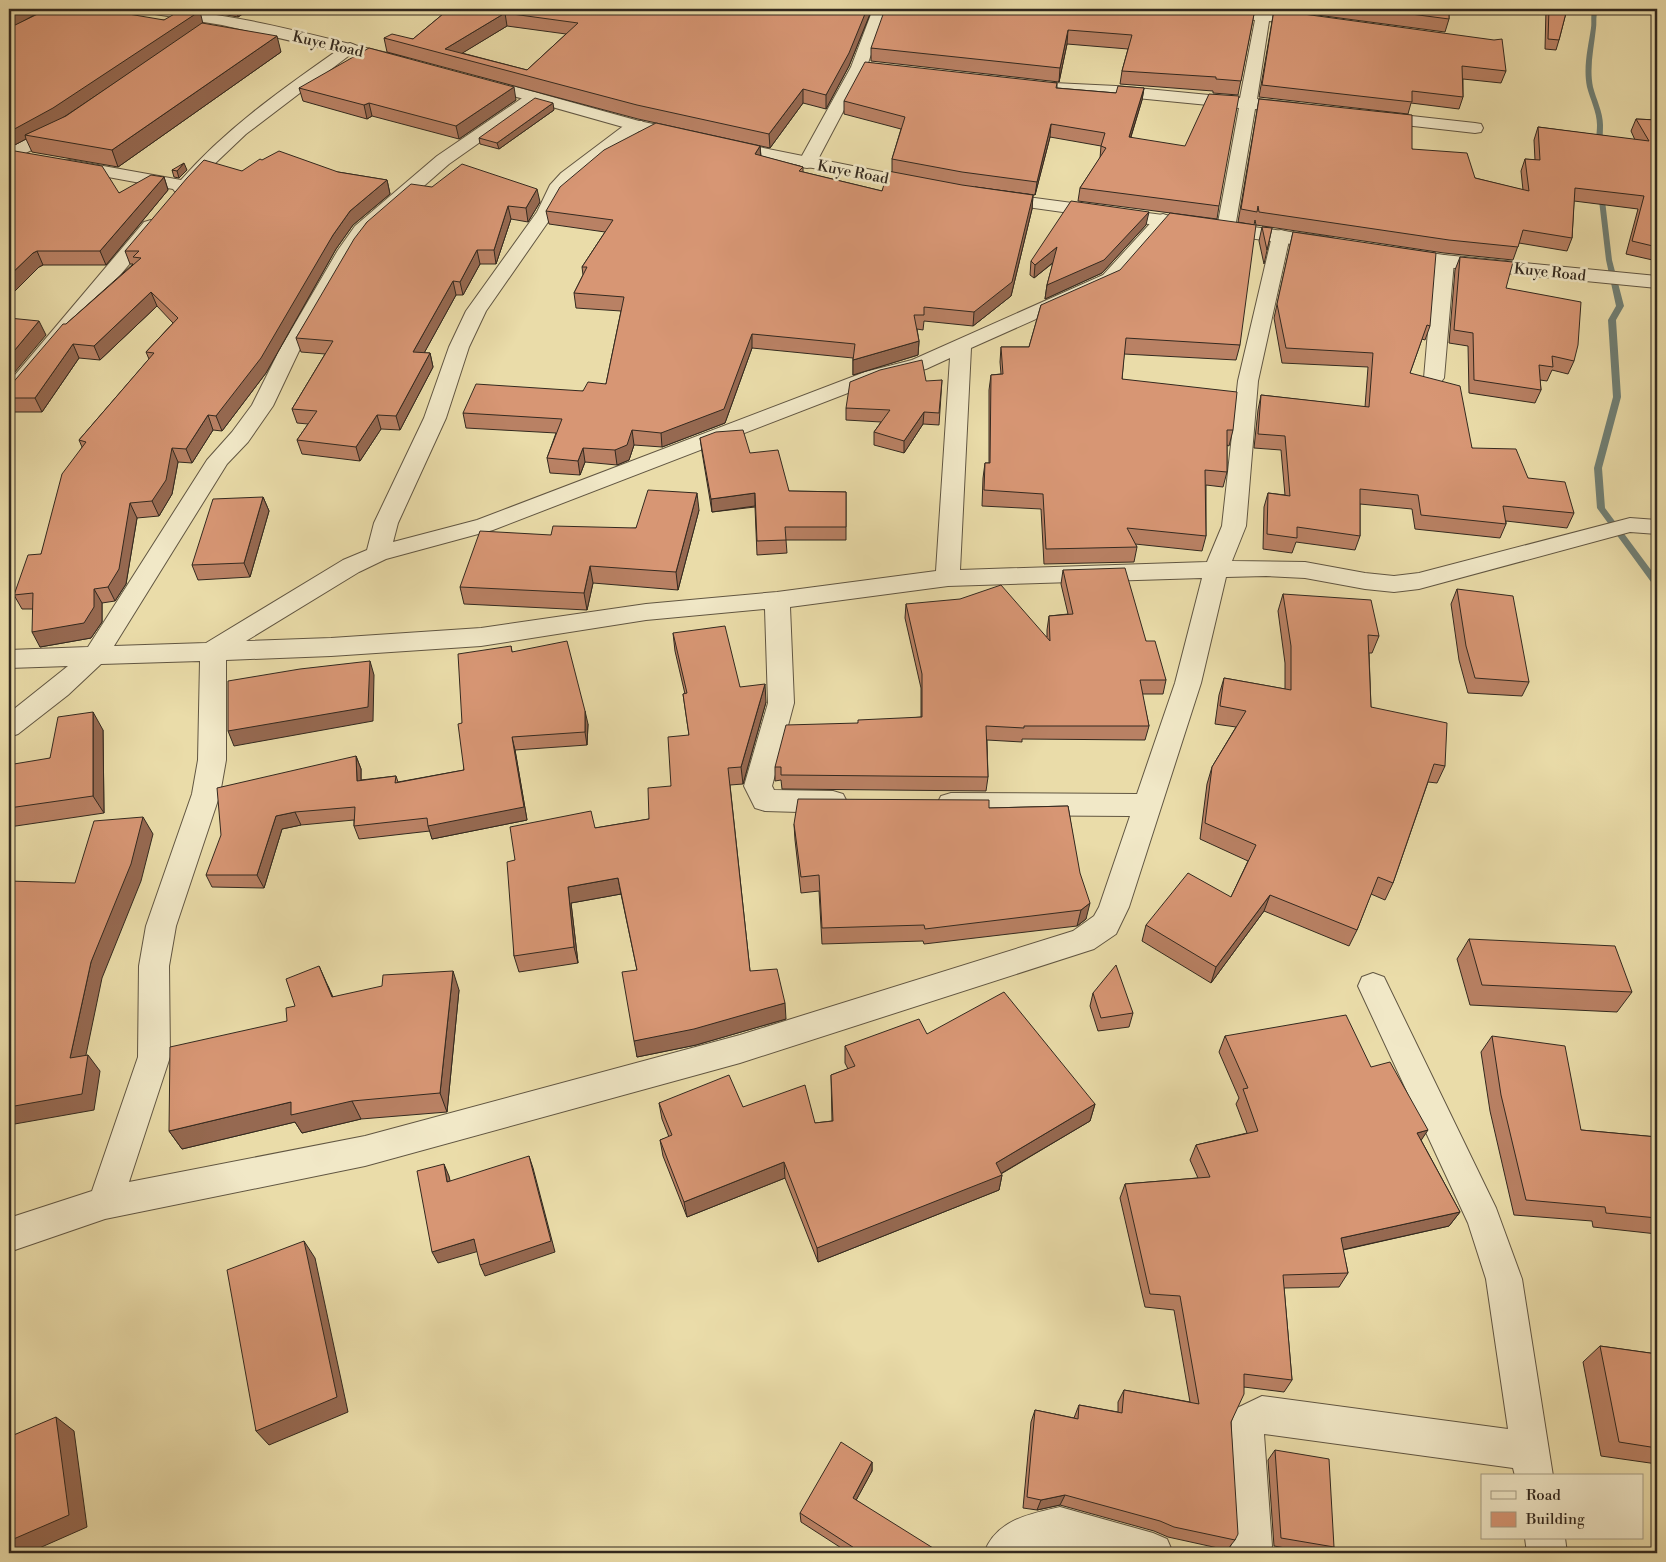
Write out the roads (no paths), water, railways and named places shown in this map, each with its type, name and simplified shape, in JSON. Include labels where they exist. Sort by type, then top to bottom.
[{"type":"street","name":"Kuye Road","points":[[149,9],[222,20],[350,48],[416,65]]},
{"type":"street","points":[[807,163],[859,66],[880,9]]},
{"type":"street","points":[[1199,9],[1262,12],[1328,23]]},
{"type":"street","points":[[1226,228],[1262,12]]},
{"type":"street","points":[[205,31],[222,20]]},
{"type":"street","points":[[171,201],[249,121],[350,48]]},
{"type":"street","points":[[859,66],[916,73]]},
{"type":"street","name":"Kuye Road","points":[[462,77],[636,125],[807,163],[942,189]]},
{"type":"street","points":[[1040,87],[1248,103],[1307,110]]},
{"type":"street","points":[[9,727],[59,688],[96,655],[218,460],[240,437],[262,406],[289,351],[342,258],[362,230],[443,160],[534,97]]},
{"type":"street","points":[[1357,115],[1476,128]]},
{"type":"street","points":[[9,155],[78,119]]},
{"type":"street","points":[[378,554],[386,523],[435,418],[459,347],[476,312],[546,212],[556,189],[567,178],[636,125]]},
{"type":"street","points":[[9,155],[184,186]]},
{"type":"street","points":[[979,195],[1348,246]]},
{"type":"street","points":[[9,395],[159,216]]},
{"type":"street","points":[[213,650],[351,566],[378,554],[485,525],[872,376],[919,365],[1110,279],[1163,220]]},
{"type":"street","points":[[9,1235],[105,1203],[365,1151],[740,1049],[1083,940],[1105,925],[1114,906],[1188,683],[1216,570],[1234,526],[1248,380],[1281,236]]},
{"type":"street","name":"Kuye Road","points":[[1377,251],[1444,261],[1657,282]]},
{"type":"street","points":[[1434,378],[1444,261]]},
{"type":"street","points":[[948,578],[961,345]]},
{"type":"street","points":[[9,659],[331,647],[481,637],[646,612],[778,600],[948,578],[1216,570],[1305,570],[1365,581],[1394,584],[1419,581],[1630,525],[1657,527]]},
{"type":"street","points":[[778,600],[781,703],[758,786],[766,800],[853,803]]},
{"type":"street","points":[[105,1203],[154,1058],[154,966],[161,926],[206,794],[212,760],[213,650]]},
{"type":"street","points":[[922,803],[1148,805]]},
{"type":"street","points":[[1248,1553],[1252,1546],[1245,1434],[1250,1421],[1262,1415],[1532,1464],[1504,1279],[1484,1220],[1373,986]]},
{"type":"street","points":[[1004,1553],[1026,1535],[1060,1527],[1153,1553]]},
{"type":"street","points":[[1544,1540],[1547,1553]]},
{"type":"waterway","points":[[1596,9],[1594,12],[1588,66],[1590,86],[1600,125],[1598,135],[1601,148]]},
{"type":"waterway","points":[[1601,192],[1609,260],[1620,306],[1612,320],[1617,397],[1598,468],[1601,508],[1657,584]]}]
